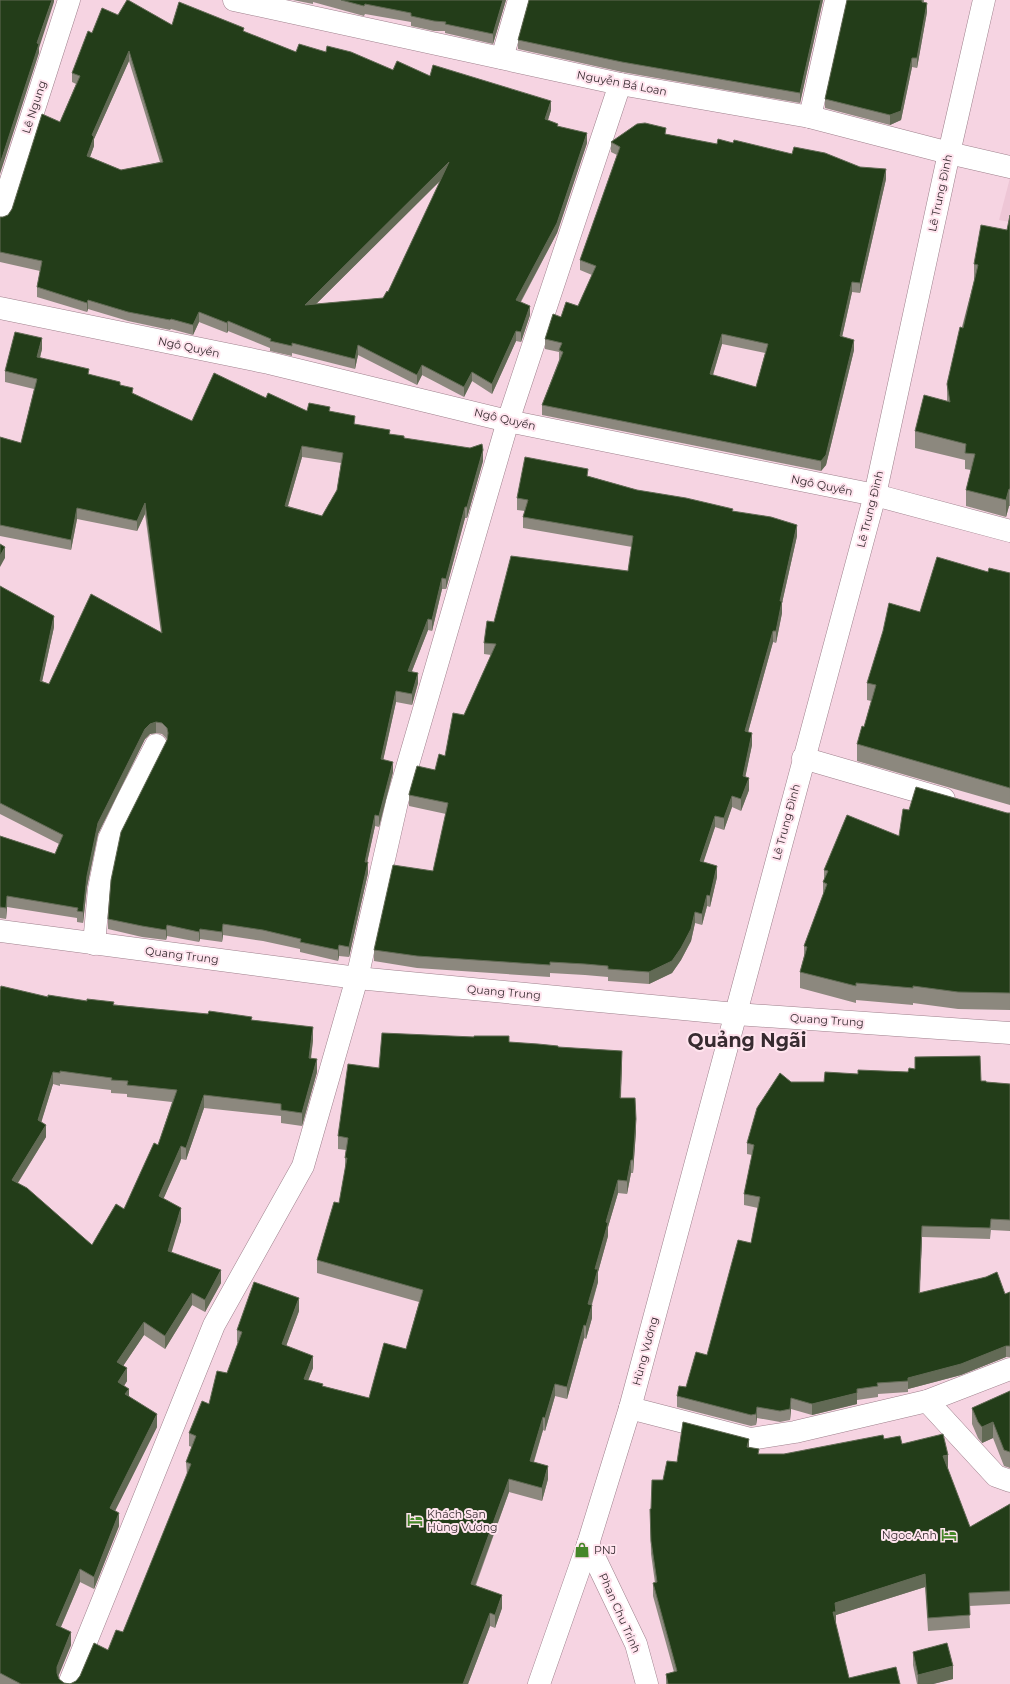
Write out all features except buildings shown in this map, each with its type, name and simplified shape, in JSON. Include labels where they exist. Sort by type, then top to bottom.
[{"type":"street","name":"Lê Ngung","points":[[0,215],[69,0]]},
{"type":"street","name":"Nguyễn Bá Loan","points":[[234,0],[620,84],[810,117],[949,153],[1010,167]]},
{"type":"street","points":[[502,58],[519,0]]},
{"type":"street","points":[[810,117],[836,0]]},
{"type":"street","name":"Lê Trung Đình","points":[[736,1014],[874,495],[984,0]]},
{"type":"street","points":[[69,1684],[214,1325],[303,1166],[357,978],[397,802],[508,421],[620,84]]},
{"type":"street","name":"Ngô Quyền","points":[[0,308],[269,363],[508,421],[874,495],[1010,531]]},
{"type":"street","points":[[94,944],[99,889],[109,838],[156,745]]},
{"type":"street","points":[[804,758],[964,805]]},
{"type":"street","name":"Quang Trung","points":[[0,931],[357,978],[736,1014],[1010,1033]]},
{"type":"street","name":"Hùng Vương","points":[[539,1684],[588,1544],[630,1408],[736,1014]]},
{"type":"street","points":[[630,1408],[750,1439],[795,1432],[927,1401],[1010,1369]]},
{"type":"street","points":[[927,1401],[996,1476],[1010,1481]]},
{"type":"street","name":"Phan Chu Trinh","points":[[588,1544],[636,1644],[647,1684]]},
{"type":"shaded area","points":[[1010,178],[1010,222],[999,220]]},
{"type":"place","name":"Khách Sạn Hùng Vương","points":[[415,1520]]},
{"type":"place","name":"Ngoc Anh","points":[[949,1535]]},
{"type":"place","name":"PNJ","points":[[582,1550]]},
{"type":"district","name":"Quảng Ngãi","points":[[747,1040]]}]
